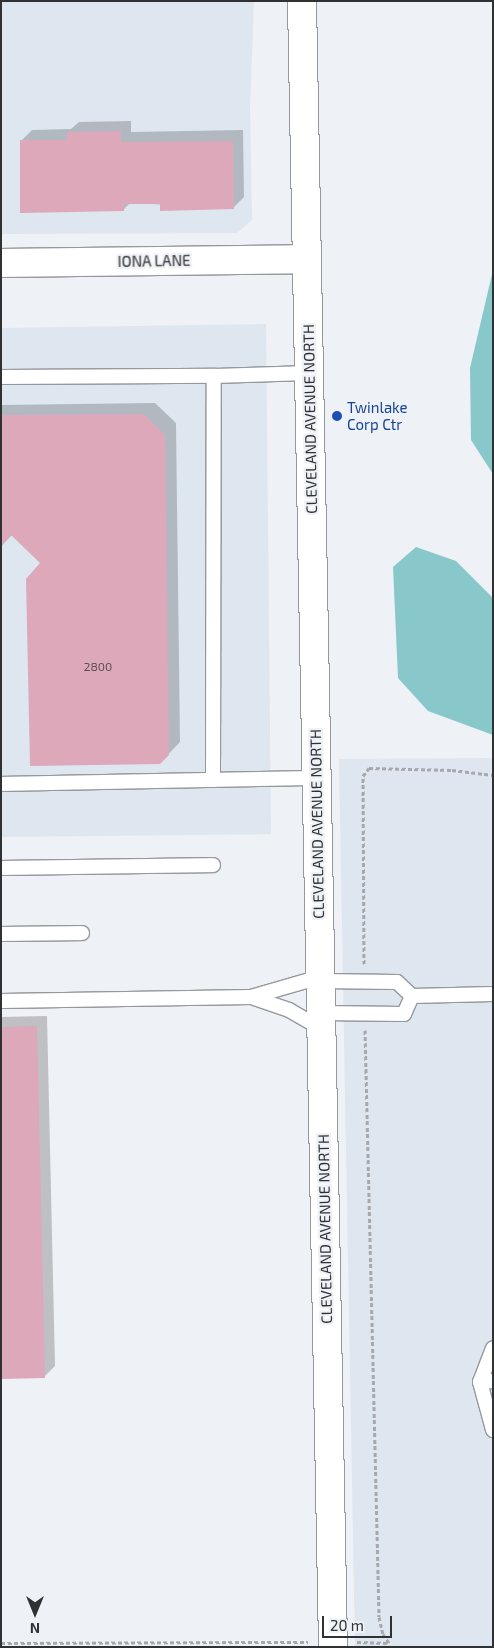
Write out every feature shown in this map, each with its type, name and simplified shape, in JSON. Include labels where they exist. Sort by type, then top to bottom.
[{"type":"street","name":"CLEVELAND AVENUE NORTH","points":[[302,1],[333,1647]]},
{"type":"street","name":"IONA LANE","points":[[1,262],[307,259]]},
{"type":"lane","points":[[1,377],[214,376],[309,373]]},
{"type":"lane","points":[[213,780],[214,376]]},
{"type":"lane","points":[[1,784],[316,778]]},
{"type":"lane","points":[[1,868],[213,865]]},
{"type":"lane","points":[[1,934],[82,933]]},
{"type":"lane","points":[[1,1001],[251,997],[320,979],[396,982],[412,996],[493,994]]},
{"type":"lane","points":[[251,997],[321,1021],[364,1014],[404,1014],[412,996]]},
{"type":"lane","points":[[493,1348],[486,1381],[493,1430]]},
{"type":"path","points":[[364,982],[363,776],[369,768],[452,770],[493,775]]},
{"type":"path","points":[[364,1014],[379,1617],[383,1634],[389,1644]]},
{"type":"path","points":[[1,1643],[291,1642]]},
{"type":"shaded area","points":[[1,1],[254,1],[250,107],[252,220],[237,233],[1,234]]},
{"type":"shaded area","points":[[266,324],[271,834],[1,837],[1,328]]},
{"type":"shaded area","points":[[493,758],[493,1647],[355,1647],[339,759]]},
{"type":"water","points":[[493,270],[493,474],[471,440],[470,368]]},
{"type":"water","points":[[416,547],[456,561],[493,598],[493,735],[428,711],[398,678],[393,567]]},
{"type":"building","points":[[121,131],[121,142],[233,141],[234,209],[160,211],[160,204],[124,204],[124,211],[20,213],[20,140],[67,140],[67,132]]},
{"type":"building","points":[[144,414],[165,435],[169,755],[160,764],[30,766],[26,579],[40,563],[11,535],[1,547],[1,415]]},
{"type":"building","points":[[37,1026],[45,1378],[1,1379],[1,1027]]},
{"type":"place","name":"Twinlake Corp Ctr","points":[[337,416]]}]
